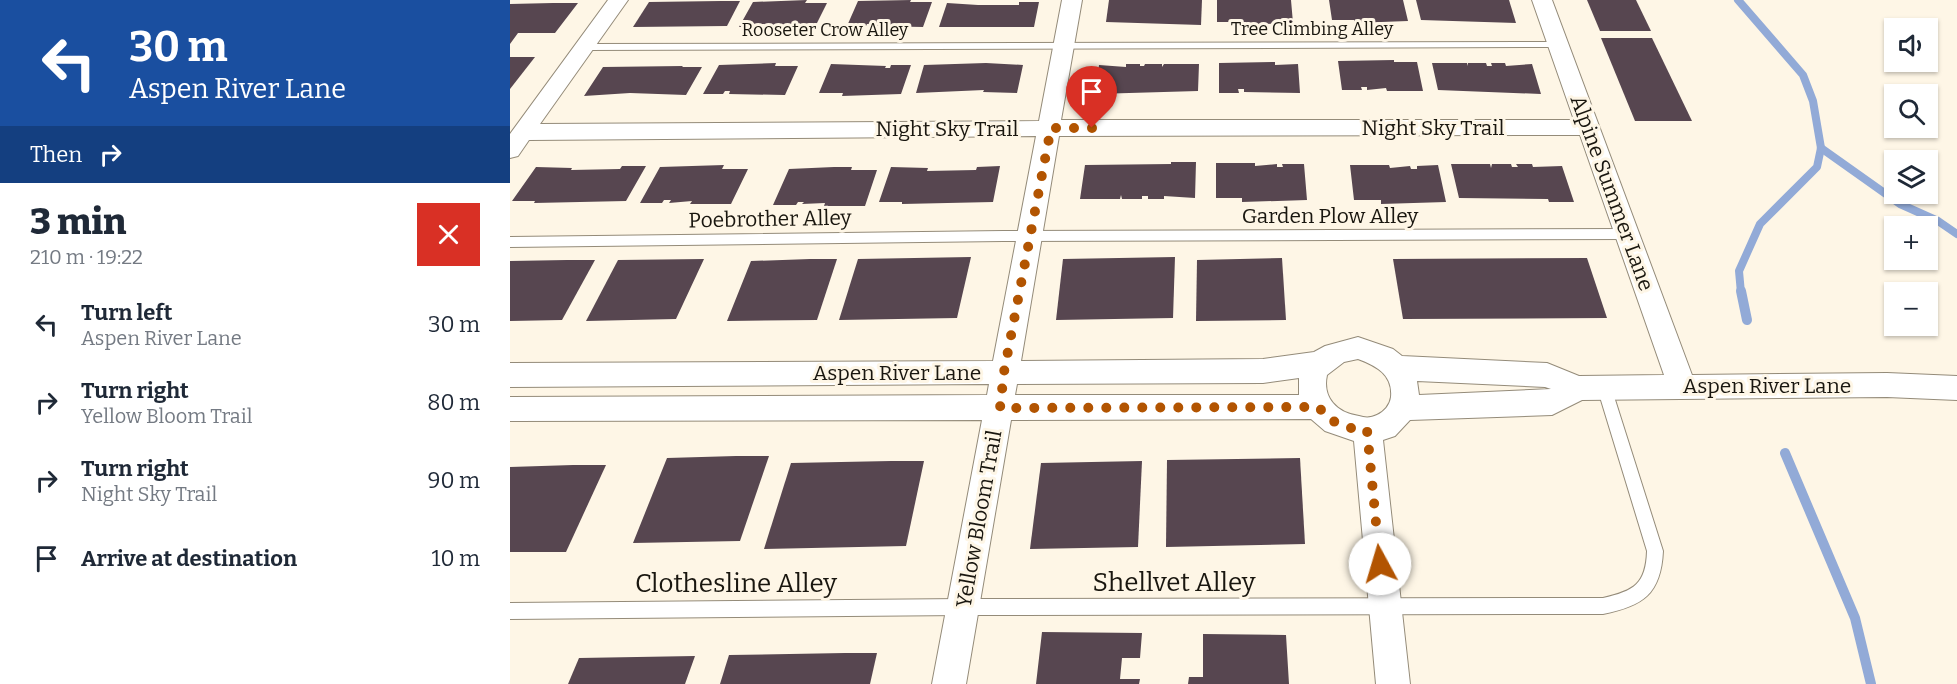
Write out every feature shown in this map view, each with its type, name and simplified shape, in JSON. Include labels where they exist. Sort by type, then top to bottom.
[{"type":"street","points":[[516,141],[618,0]]},
{"type":"street","name":"Yellow Bloom Trail","points":[[949,684],[1000,408],[1004,372],[1051,128],[1072,0]]},
{"type":"street","name":"Alpine Summer Lane","points":[[1542,0],[1629,234],[1682,386]]},
{"type":"street","name":"Night Sky Trail","points":[[516,141],[1051,128],[1588,128]]},
{"type":"street","name":"Aspen River Lane","points":[[510,375],[1267,371],[1319,363],[1330,354],[1343,349],[1358,348],[1373,351],[1398,368],[1547,375],[1591,387],[1957,387]]},
{"type":"street","points":[[1319,363],[1313,375],[1312,388],[1319,407],[1336,423],[1351,429],[1367,430],[1383,427],[1395,419],[1404,408],[1407,394],[1405,381],[1398,368]]},
{"type":"street","name":"Aspen River Lane","points":[[1404,408],[1552,403],[1591,387]]},
{"type":"street","name":"Aspen River Lane","points":[[510,409],[1319,407]]},
{"type":"street","points":[[1367,430],[1392,684]]},
{"type":"lane","name":"Tree Climbing Alley","points":[[1065,46],[1558,45]]},
{"type":"lane","name":"Rooseter Crow Alley","points":[[585,47],[1065,46]]},
{"type":"lane","name":"Garden Plow Alley","points":[[1031,236],[1629,234]]},
{"type":"lane","name":"Poebrother Alley","points":[[510,242],[1031,236]]},
{"type":"lane","name":"Shellvet Alley","points":[[963,607],[1385,608],[1603,606],[1626,602],[1641,592],[1653,579],[1655,551],[1591,387]]},
{"type":"lane","name":"Clothesline Alley","points":[[510,611],[963,607]]},
{"type":"building","points":[[807,0],[805,3],[827,3],[815,27],[760,24],[758,27],[739,27],[753,2]]},
{"type":"building","points":[[911,0],[910,2],[932,2],[923,27],[871,26],[872,24],[847,26],[858,1]]},
{"type":"building","points":[[1109,0],[1202,0],[1201,25],[1106,22]]},
{"type":"building","points":[[1217,0],[1291,0],[1293,23],[1239,25],[1239,22],[1217,22]]},
{"type":"building","points":[[1329,0],[1403,0],[1408,21],[1354,23],[1354,20],[1332,20]]},
{"type":"building","points":[[1416,0],[1509,0],[1516,23],[1421,20]]},
{"type":"building","points":[[1587,0],[1636,0],[1651,31],[1600,31]]},
{"type":"building","points":[[740,1],[727,26],[633,27],[649,2]]},
{"type":"building","points":[[1019,2],[1039,2],[1034,27],[939,27],[947,3],[1019,5]]},
{"type":"building","points":[[578,3],[555,33],[518,33],[510,44],[510,4]]},
{"type":"building","points":[[1601,38],[1652,38],[1692,121],[1635,121]]},
{"type":"building","points":[[510,57],[535,57],[510,89]]},
{"type":"building","points":[[1394,60],[1394,62],[1417,62],[1423,91],[1387,91],[1386,88],[1367,90],[1367,87],[1361,87],[1362,90],[1342,90],[1338,61]]},
{"type":"building","points":[[1275,62],[1275,65],[1298,64],[1300,93],[1244,92],[1244,89],[1238,89],[1239,93],[1219,93],[1219,63]]},
{"type":"building","points":[[776,63],[775,66],[798,66],[785,95],[729,94],[730,91],[725,91],[723,94],[703,94],[719,65]]},
{"type":"building","points":[[986,63],[1023,65],[1017,93],[983,92],[984,90],[916,93],[924,65]]},
{"type":"building","points":[[1432,63],[1467,63],[1468,66],[1468,63],[1486,63],[1487,66],[1492,66],[1491,63],[1505,63],[1506,66],[1532,64],[1541,94],[1438,90]]},
{"type":"building","points":[[831,64],[886,66],[885,68],[890,68],[891,65],[911,65],[901,94],[842,96],[843,93],[819,93]]},
{"type":"building","points":[[1126,64],[1144,66],[1145,64],[1162,64],[1162,67],[1164,64],[1199,64],[1198,91],[1095,94],[1099,65],[1126,67]]},
{"type":"building","points":[[603,67],[702,67],[686,95],[630,93],[584,96]]},
{"type":"building","points":[[1171,162],[1196,162],[1195,198],[1164,196],[1164,199],[1148,199],[1148,196],[1142,196],[1142,199],[1122,199],[1121,195],[1120,199],[1080,199],[1085,165],[1171,164]]},
{"type":"building","points":[[1216,163],[1255,163],[1255,166],[1277,164],[1277,167],[1283,167],[1282,164],[1304,164],[1307,200],[1242,202],[1242,198],[1216,198]]},
{"type":"building","points":[[1451,164],[1490,164],[1491,168],[1492,164],[1511,164],[1512,167],[1518,167],[1516,164],[1532,164],[1533,167],[1562,166],[1574,202],[1549,202],[1548,199],[1459,198]]},
{"type":"building","points":[[724,165],[722,169],[748,169],[731,204],[690,204],[692,201],[669,203],[671,200],[664,200],[662,203],[640,203],[660,167]]},
{"type":"building","points":[[1350,165],[1389,165],[1390,168],[1410,166],[1411,169],[1417,169],[1417,166],[1438,165],[1446,202],[1381,204],[1381,200],[1354,200]]},
{"type":"building","points":[[622,166],[646,166],[626,201],[534,203],[535,201],[512,201],[536,167],[572,168],[571,170],[620,169]]},
{"type":"building","points":[[1000,166],[993,202],[902,204],[902,202],[879,202],[891,167],[928,168],[927,171],[976,170],[977,167]]},
{"type":"building","points":[[852,167],[851,170],[877,170],[865,206],[802,204],[804,202],[798,202],[796,205],[773,205],[789,169]]},
{"type":"building","points":[[971,257],[957,318],[839,320],[858,259]]},
{"type":"building","points":[[1175,257],[1173,318],[1056,320],[1063,259]]},
{"type":"building","points":[[1282,258],[1286,320],[1196,321],[1197,260]]},
{"type":"building","points":[[1587,258],[1607,318],[1403,319],[1393,259]]},
{"type":"building","points":[[704,259],[676,319],[586,321],[618,260]]},
{"type":"building","points":[[837,259],[817,320],[727,321],[751,261]]},
{"type":"building","points":[[595,260],[562,320],[510,321],[510,261]]},
{"type":"building","points":[[769,456],[740,541],[633,543],[667,458]]},
{"type":"building","points":[[1300,458],[1305,544],[1166,547],[1167,460]]},
{"type":"building","points":[[924,461],[906,546],[764,549],[791,463]]},
{"type":"building","points":[[1142,461],[1138,547],[1030,549],[1041,463]]},
{"type":"building","points":[[606,465],[566,552],[510,552],[510,467]]},
{"type":"building","points":[[1042,632],[1142,633],[1140,658],[1122,658],[1120,679],[1140,679],[1139,684],[1036,684]]},
{"type":"building","points":[[1203,634],[1286,635],[1289,684],[1188,684],[1189,677],[1203,677]]},
{"type":"building","points":[[877,653],[870,684],[720,684],[729,655]]},
{"type":"building","points":[[695,656],[685,684],[568,684],[579,658]]},
{"type":"waterway","points":[[1738,0],[1803,75],[1813,101],[1821,148]]},
{"type":"waterway","points":[[1741,293],[1739,271],[1760,224],[1817,167],[1821,148]]},
{"type":"waterway","points":[[1821,148],[1900,204],[1938,221],[1957,234]]},
{"type":"waterway","points":[[1741,291],[1747,320]]},
{"type":"waterway","points":[[1785,453],[1855,618],[1871,684]]},
{"type":"route","points":[[1092,128],[1051,128],[1004,372],[1000,408],[1319,407],[1336,423],[1351,429],[1367,430],[1380,564]]}]
